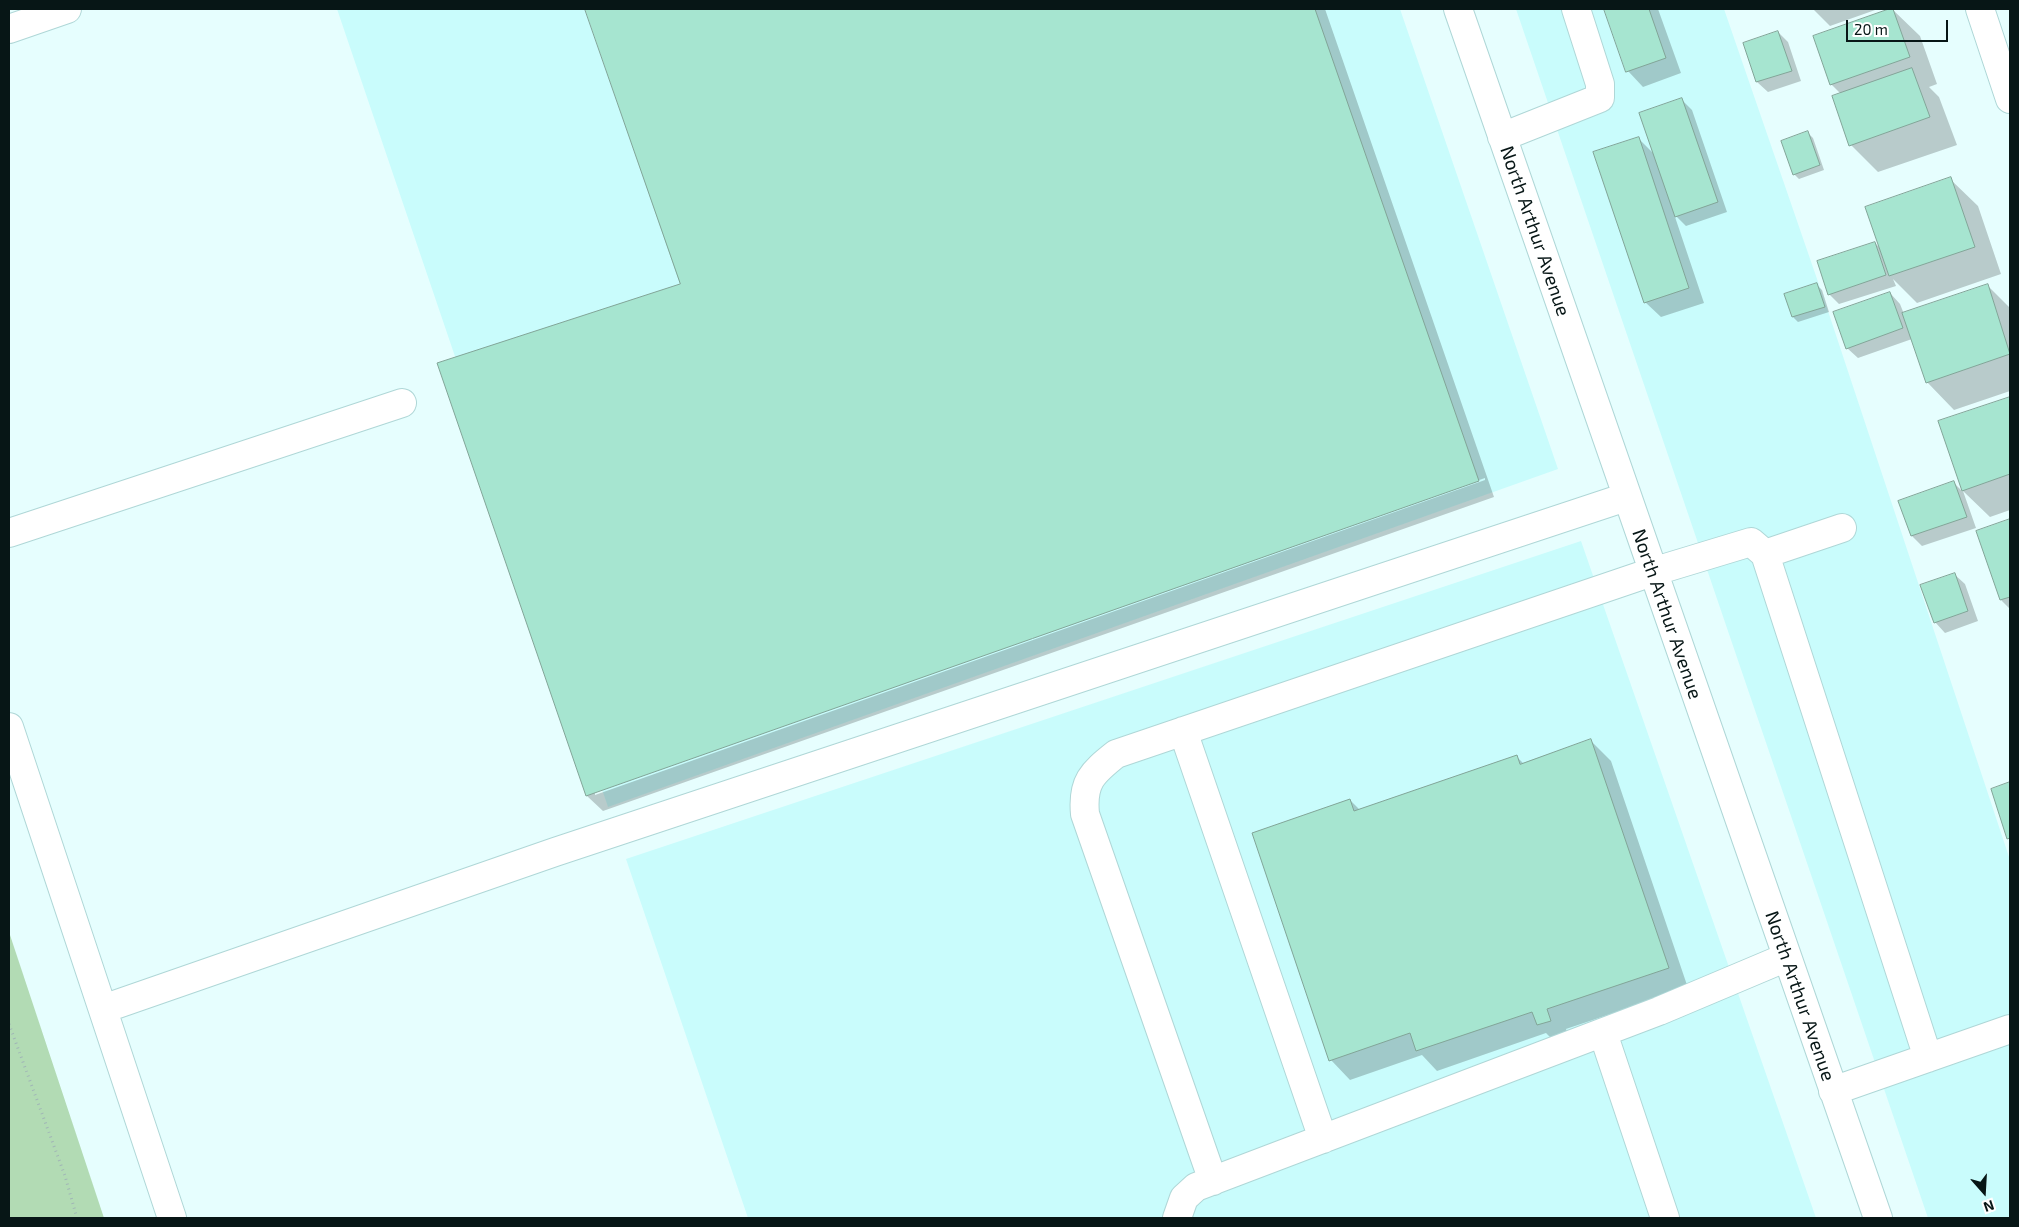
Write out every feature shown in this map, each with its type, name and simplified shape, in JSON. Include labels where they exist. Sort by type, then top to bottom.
[{"type":"street","points":[[9,29],[68,9]]},
{"type":"street","name":"North Arthur Avenue","points":[[1458,9],[1878,1218]]},
{"type":"street","points":[[1502,137],[1600,98],[1600,84],[1576,9]]},
{"type":"street","points":[[1980,9],[2010,99]]},
{"type":"street","points":[[9,533],[402,403]]},
{"type":"street","points":[[103,1009],[555,852],[1626,497]]},
{"type":"street","points":[[1765,554],[1842,528]]},
{"type":"street","points":[[1213,1181],[1085,814],[1083,795],[1094,771],[1116,754],[1652,572],[1750,542],[1765,554],[1928,1058]]},
{"type":"street","points":[[9,727],[172,1218]]},
{"type":"street","points":[[1183,731],[1323,1139]]},
{"type":"street","points":[[1177,1218],[1184,1198],[1196,1188],[1603,1033],[1787,957]]},
{"type":"street","points":[[1833,1091],[2010,1029]]},
{"type":"street","points":[[1603,1033],[1665,1218]]},
{"type":"path","points":[[9,1024],[65,1176],[77,1218]]},
{"type":"shaded area","points":[[337,9],[1400,9],[1558,469],[608,807]]},
{"type":"shaded area","points":[[1516,9],[1724,9],[1827,308],[2010,860],[2010,1218],[1928,1218]]},
{"type":"shaded area","points":[[1581,541],[1816,1218],[748,1218],[626,859]]},
{"type":"green space","points":[[9,932],[104,1218],[9,1218]]},
{"type":"building","points":[[585,9],[1315,9],[1479,481],[586,796],[437,363],[680,284]]},
{"type":"building","points":[[1604,9],[1649,9],[1666,58],[1626,72]]},
{"type":"building","points":[[1893,9],[1910,57],[1830,85],[1813,36]]},
{"type":"building","points":[[1778,31],[1792,71],[1756,82],[1743,43]]},
{"type":"building","points":[[1912,68],[1930,117],[1849,146],[1832,96]]},
{"type":"building","points":[[1682,98],[1718,202],[1675,217],[1639,113]]},
{"type":"building","points":[[1808,131],[1820,165],[1793,175],[1781,141]]},
{"type":"building","points":[[1639,137],[1689,288],[1644,303],[1593,152]]},
{"type":"building","points":[[1951,177],[1975,247],[1889,276],[1865,207]]},
{"type":"building","points":[[1875,242],[1886,275],[1828,295],[1817,261]]},
{"type":"building","points":[[1817,283],[1825,307],[1792,317],[1784,294]]},
{"type":"building","points":[[1988,284],[2010,354],[1926,383],[1902,313]]},
{"type":"building","points":[[1890,292],[1903,328],[1846,349],[1833,312]]},
{"type":"building","points":[[2010,397],[2010,474],[1962,491],[1938,421]]},
{"type":"building","points":[[1954,481],[1967,517],[1911,536],[1898,501]]},
{"type":"building","points":[[2010,519],[2010,597],[2000,600],[1976,531]]},
{"type":"building","points":[[1955,573],[1968,611],[1934,623],[1920,585]]},
{"type":"building","points":[[1591,739],[1669,968],[1547,1009],[1551,1021],[1537,1025],[1532,1012],[1416,1051],[1410,1033],[1329,1061],[1252,833],[1350,799],[1354,811],[1517,755],[1520,764]]},
{"type":"building","points":[[2010,782],[2010,838],[2007,839],[1991,789]]}]
